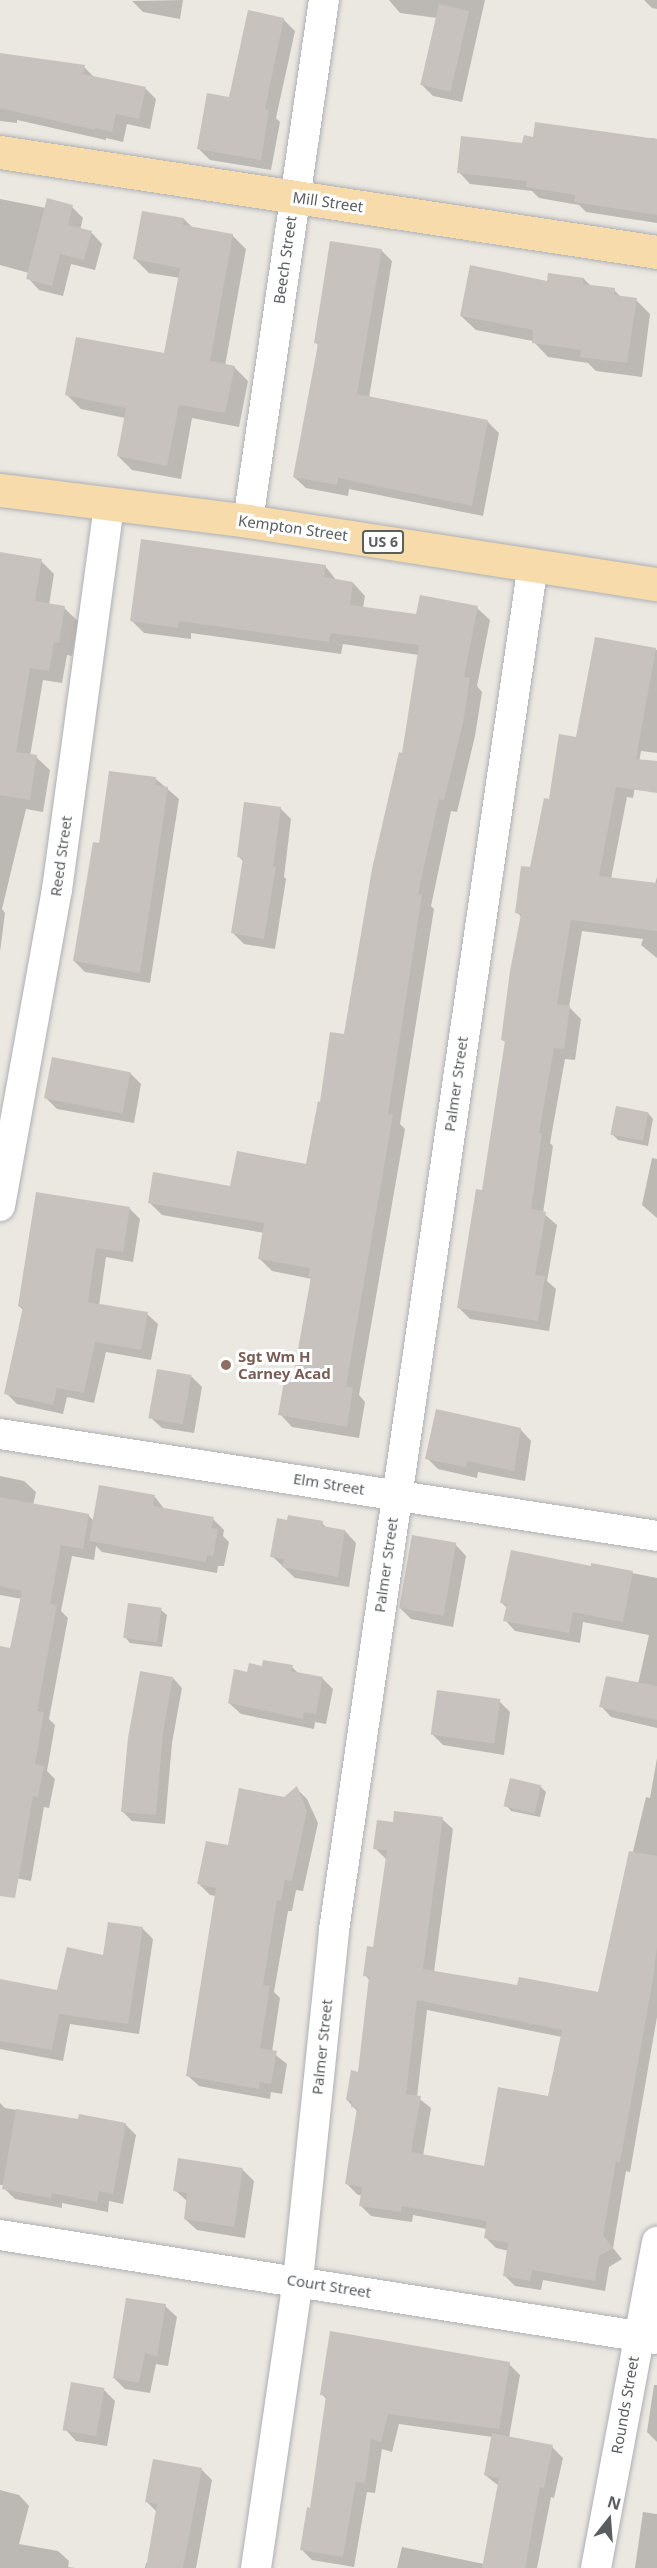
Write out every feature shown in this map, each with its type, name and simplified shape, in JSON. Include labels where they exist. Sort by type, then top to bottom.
[{"type":"main road","name":"Mill Street","points":[[0,152],[657,252]]},
{"type":"main road","name":"Kempton Street","points":[[0,490],[248,521],[657,584]]},
{"type":"street","name":"Beech Street","points":[[248,521],[324,0]]},
{"type":"street","name":"Reed Street","points":[[0,1206],[57,890],[109,504]]},
{"type":"street","name":"Palmer Street","points":[[256,2568],[298,2280],[334,1930],[533,564]]},
{"type":"street","name":"Elm Street","points":[[0,1434],[657,1536]]},
{"type":"street","name":"Court Street","points":[[0,2235],[298,2280],[647,2337]]},
{"type":"street","name":"Rounds Street","points":[[596,2568],[647,2337],[657,2242]]},
{"type":"building","points":[[439,4],[469,11],[451,92],[420,85]]},
{"type":"building","points":[[248,10],[284,18],[265,109],[269,110],[261,160],[197,149],[207,93],[229,97]]},
{"type":"building","points":[[0,53],[85,65],[83,74],[146,87],[139,119],[116,114],[112,132],[0,108]]},
{"type":"building","points":[[535,122],[657,139],[657,215],[574,202],[575,195],[526,187],[527,181],[457,173],[461,136],[522,143],[524,135],[533,137]]},
{"type":"building","points":[[47,198],[73,205],[68,225],[92,231],[84,260],[60,254],[52,286],[26,279]]},
{"type":"building","points":[[142,211],[184,218],[183,225],[233,234],[210,361],[235,366],[225,413],[179,405],[167,466],[117,456],[126,408],[65,395],[76,337],[164,353],[180,268],[133,259]]},
{"type":"building","points":[[330,241],[382,249],[357,394],[488,420],[472,506],[338,478],[337,485],[293,477],[318,344],[314,343]]},
{"type":"building","points":[[470,265],[547,281],[548,273],[584,278],[583,284],[615,288],[614,295],[637,298],[627,363],[580,357],[581,350],[532,343],[533,330],[460,316]]},
{"type":"building","points":[[141,539],[326,565],[324,577],[353,582],[350,605],[416,614],[420,595],[478,606],[464,677],[470,678],[463,723],[444,800],[439,799],[418,894],[422,895],[388,1114],[393,1115],[346,1386],[353,1388],[347,1427],[278,1415],[285,1376],[293,1377],[311,1277],[308,1277],[310,1268],[258,1259],[264,1223],[148,1203],[153,1172],[230,1186],[237,1151],[306,1164],[318,1101],[320,1102],[330,1032],[344,1034],[372,869],[399,752],[402,753],[419,645],[331,633],[329,642],[179,621],[178,628],[130,621]]},
{"type":"building","points":[[0,552],[42,559],[35,601],[65,606],[59,643],[54,642],[49,671],[30,668],[16,752],[37,755],[30,800],[0,795]]},
{"type":"building","points":[[595,637],[656,648],[636,759],[657,761],[657,793],[616,787],[599,876],[657,883],[657,931],[571,920],[557,1004],[570,1006],[564,1049],[554,1048],[539,1133],[542,1133],[531,1209],[546,1212],[535,1275],[545,1276],[538,1321],[457,1308],[476,1189],[482,1190],[505,1041],[501,1040],[510,971],[521,914],[515,913],[521,866],[530,867],[544,798],[549,799],[559,734],[576,737]]},
{"type":"building","points":[[109,771],[156,777],[155,785],[168,787],[140,973],[73,961],[93,842],[99,843]]},
{"type":"building","points":[[244,802],[281,807],[273,866],[276,867],[264,939],[231,933],[243,858],[237,857]]},
{"type":"building","points":[[52,1057],[131,1072],[123,1113],[44,1098]]},
{"type":"building","points":[[616,1106],[648,1112],[643,1141],[610,1134]]},
{"type":"building","points":[[36,1192],[130,1207],[123,1252],[96,1248],[88,1302],[148,1312],[141,1350],[95,1342],[84,1393],[57,1388],[53,1405],[4,1394],[23,1307],[18,1306]]},
{"type":"building","points":[[157,1369],[191,1375],[183,1424],[148,1418]]},
{"type":"building","points":[[436,1409],[521,1428],[514,1471],[467,1461],[466,1467],[425,1459]]},
{"type":"building","points":[[99,1485],[155,1495],[153,1506],[214,1517],[211,1528],[218,1529],[213,1556],[207,1555],[206,1562],[89,1541]]},
{"type":"building","points":[[0,1497],[89,1514],[83,1549],[61,1545],[50,1604],[57,1605],[37,1711],[44,1712],[35,1764],[44,1766],[38,1797],[33,1796],[15,1898],[0,1896],[0,1646],[10,1648],[22,1591],[0,1586]]},
{"type":"building","points":[[288,1515],[323,1521],[322,1526],[345,1530],[338,1577],[282,1567],[284,1559],[270,1557],[277,1518],[287,1520]]},
{"type":"building","points":[[412,1535],[456,1543],[443,1616],[399,1608]]},
{"type":"building","points":[[511,1550],[591,1566],[591,1563],[633,1571],[623,1622],[573,1612],[569,1633],[503,1621],[507,1604],[500,1603]]},
{"type":"building","points":[[128,1603],[162,1608],[157,1642],[123,1638]]},
{"type":"building","points":[[263,1660],[293,1665],[291,1671],[323,1677],[316,1714],[304,1712],[303,1719],[228,1703],[234,1669],[247,1672],[249,1663],[262,1666]]},
{"type":"building","points":[[140,1671],[173,1677],[163,1733],[156,1815],[121,1812],[128,1738]]},
{"type":"building","points":[[606,1676],[657,1686],[657,1720],[599,1707]]},
{"type":"building","points":[[437,1690],[500,1699],[494,1743],[431,1735]]},
{"type":"building","points":[[510,1778],[541,1785],[535,1813],[503,1806]]},
{"type":"building","points":[[297,1786],[307,1811],[292,1881],[285,1880],[281,1901],[277,1900],[263,1985],[270,1986],[260,2048],[277,2051],[271,2084],[260,2082],[259,2089],[186,2076],[216,1888],[197,1884],[206,1841],[228,1845],[239,1788],[284,1797]]},
{"type":"building","points":[[394,1811],[443,1817],[423,1969],[517,1985],[519,1977],[598,1992],[629,1851],[657,1856],[657,1947],[652,1985],[620,2162],[616,2161],[603,2235],[613,2248],[599,2256],[595,2281],[532,2270],[530,2281],[503,2276],[508,2243],[484,2238],[487,2221],[402,2206],[401,2212],[359,2206],[362,2187],[345,2184],[357,2108],[351,2107],[352,2101],[346,2100],[351,2070],[358,2072],[369,1977],[363,1976],[367,1946],[373,1947],[387,1850],[373,1849],[377,1820],[393,1822]],"holes":[[[417,2000],[562,2030],[548,2096],[498,2087],[484,2166],[411,2152],[421,2096],[406,2094]]]},
{"type":"building","points":[[108,1922],[143,1927],[128,2024],[59,2014],[52,2050],[0,2041],[0,1979],[57,1990],[67,1947],[103,1955]]},
{"type":"building","points":[[16,2109],[78,2119],[79,2114],[126,2123],[113,2194],[99,2191],[97,2202],[52,2193],[51,2198],[2,2189]]},
{"type":"building","points":[[178,2158],[243,2168],[234,2227],[184,2219],[187,2193],[173,2191]]},
{"type":"building","points":[[126,2298],[166,2304],[157,2356],[145,2353],[139,2383],[113,2378]]},
{"type":"building","points":[[330,2331],[510,2362],[499,2429],[388,2414],[381,2442],[371,2439],[365,2483],[356,2482],[343,2557],[300,2550],[307,2507],[310,2508],[326,2396],[320,2395]]},
{"type":"building","points":[[71,2382],[104,2388],[96,2436],[62,2430]]},
{"type":"building","points":[[492,2433],[553,2445],[544,2488],[540,2487],[525,2568],[482,2568],[499,2478],[484,2475]]},
{"type":"building","points":[[153,2459],[202,2468],[183,2568],[146,2568],[157,2504],[145,2502]]},
{"type":"place","name":"Sgt Wm H Carney Acad","points":[[226,1365]]}]
